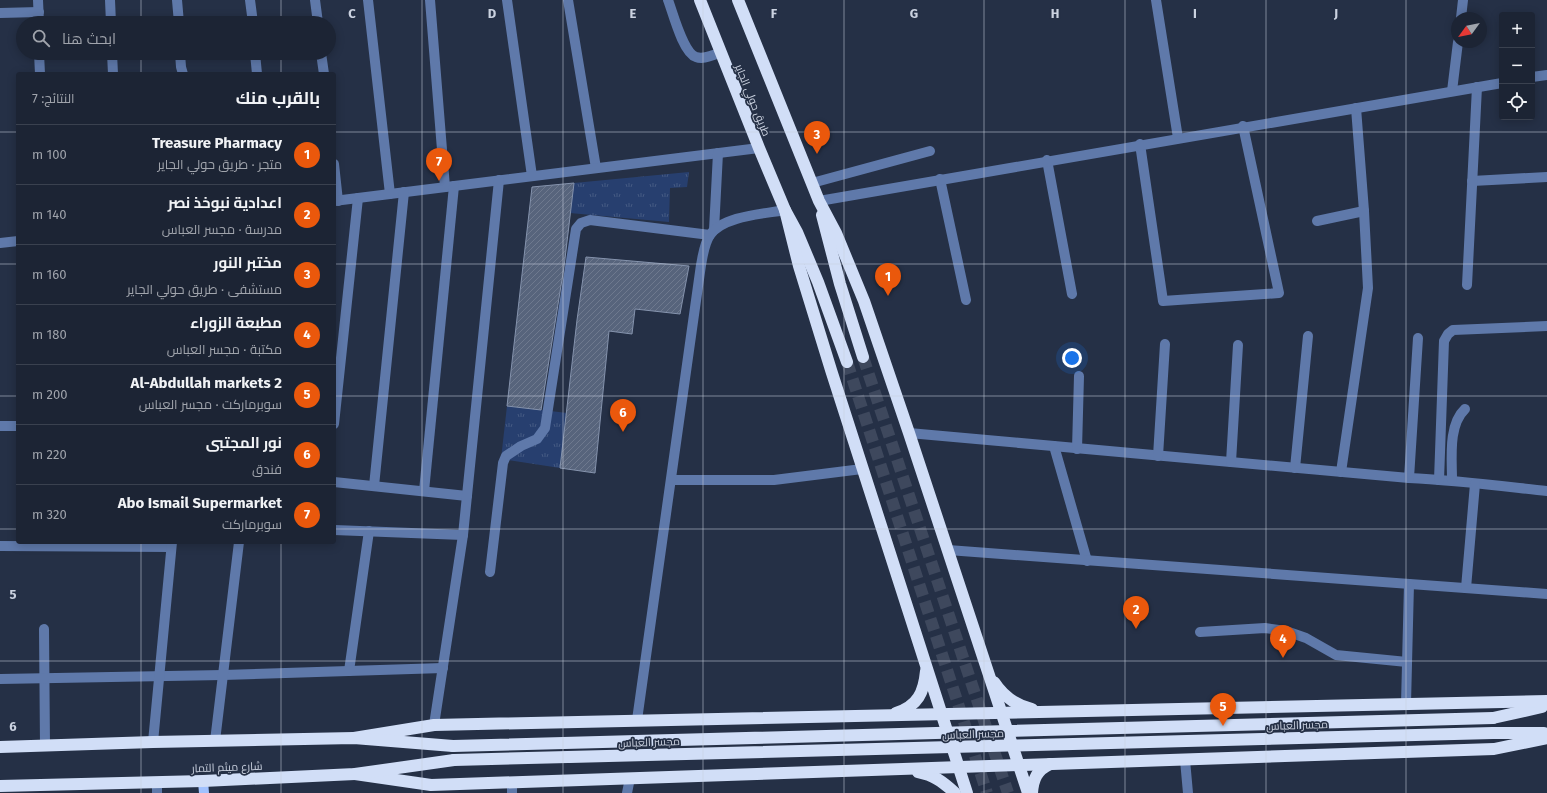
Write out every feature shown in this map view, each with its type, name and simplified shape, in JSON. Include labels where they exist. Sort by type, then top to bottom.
[{"type":"highway","name":"طريق حولي الجاير","points":[[700,0],[720,53],[785,210]]},
{"type":"highway","points":[[738,0],[819,201],[836,233],[864,301],[1028,793]]},
{"type":"highway","points":[[819,201],[826,234],[840,284],[863,357]]},
{"type":"highway","points":[[785,210],[797,232],[818,282],[847,362]]},
{"type":"highway","points":[[785,210],[799,266],[862,470],[967,793]]},
{"type":"highway","points":[[890,715],[904,710],[917,700],[925,685],[926,668]]},
{"type":"highway","points":[[987,670],[996,684],[1012,702],[1023,707],[1042,711]]},
{"type":"highway","points":[[0,747],[354,738],[434,725],[1547,701]]},
{"type":"highway","name":"مجسر العباس","points":[[354,738],[454,746],[1493,718],[1547,705]]},
{"type":"highway","name":"مجسر العباس","points":[[454,760],[1493,733],[1547,733]]},
{"type":"highway","points":[[354,774],[431,785],[512,788],[630,778],[1494,749],[1547,738]]},
{"type":"highway","name":"شارع ميثم التمار","points":[[0,786],[157,788],[204,787],[354,774],[454,760]]},
{"type":"highway","points":[[1032,793],[1034,778],[1043,768],[1050,764]]},
{"type":"highway","points":[[903,769],[930,775],[944,783],[955,793]]},
{"type":"street","points":[[38,0],[38,16]]},
{"type":"street","points":[[110,0],[111,16]]},
{"type":"street","points":[[177,0],[178,16]]},
{"type":"street","points":[[250,0],[251,16]]},
{"type":"street","points":[[315,0],[317,16]]},
{"type":"street","points":[[368,0],[390,194]]},
{"type":"street","points":[[424,491],[450,187],[430,0]]},
{"type":"street","points":[[507,0],[532,176]]},
{"type":"street","points":[[568,0],[596,168]]},
{"type":"street","points":[[668,0],[684,44],[691,55],[702,58],[720,53]]},
{"type":"street","points":[[1156,0],[1178,138]]},
{"type":"street","points":[[1462,12],[1463,0]]},
{"type":"street","points":[[0,13],[38,12]]},
{"type":"street","points":[[1452,91],[1457,48]]},
{"type":"street","points":[[39,60],[40,72]]},
{"type":"street","points":[[112,60],[113,72]]},
{"type":"street","points":[[180,60],[182,72]]},
{"type":"street","points":[[256,60],[257,72]]},
{"type":"street","points":[[322,60],[324,72]]},
{"type":"street","points":[[1535,77],[1547,75]]},
{"type":"street","points":[[819,201],[1046,160],[1499,83]]},
{"type":"street","points":[[1467,285],[1477,87]]},
{"type":"street","points":[[1341,472],[1368,288],[1356,108]]},
{"type":"street","points":[[1140,144],[1163,301],[1278,293],[1243,126]]},
{"type":"street","points":[[336,201],[759,148]]},
{"type":"street","points":[[812,183],[930,151]]},
{"type":"street","points":[[712,233],[718,153]]},
{"type":"street","points":[[1046,160],[1072,294]]},
{"type":"street","points":[[1472,181],[1547,177]]},
{"type":"street","points":[[940,179],[966,300]]},
{"type":"street","points":[[434,725],[463,535],[499,180]]},
{"type":"street","points":[[374,486],[404,192]]},
{"type":"street","points":[[336,405],[358,198]]},
{"type":"street","points":[[637,720],[701,265],[706,243],[712,233],[731,220],[785,210]]},
{"type":"street","points":[[1317,221],[1364,212]]},
{"type":"street","points":[[490,572],[503,463],[506,456],[521,446],[537,439],[545,428],[576,230],[581,223],[590,220],[712,233]]},
{"type":"street","points":[[0,243],[16,241]]},
{"type":"street","points":[[1439,480],[1444,341],[1448,334],[1453,330],[1547,326]]},
{"type":"street","points":[[1295,468],[1308,336]]},
{"type":"street","points":[[1409,478],[1418,338]]},
{"type":"street","points":[[1158,456],[1165,344]]},
{"type":"street","points":[[1231,462],[1238,345]]},
{"type":"street","points":[[1077,448],[1079,376]]},
{"type":"street","points":[[1452,480],[1453,430],[1460,414],[1465,409]]},
{"type":"street","points":[[0,426],[16,426]]},
{"type":"street","points":[[909,433],[1409,478],[1452,480],[1475,484],[1547,491]]},
{"type":"street","points":[[1054,446],[1087,561]]},
{"type":"street","points":[[671,480],[774,480],[862,470]]},
{"type":"street","points":[[336,482],[467,496]]},
{"type":"street","points":[[1466,588],[1475,484]]},
{"type":"street","points":[[336,530],[463,535]]},
{"type":"street","points":[[349,671],[369,532]]},
{"type":"street","points":[[215,741],[239,544]]},
{"type":"street","points":[[0,546],[172,545],[153,742]]},
{"type":"street","points":[[948,550],[1547,594]]},
{"type":"street","points":[[1406,704],[1409,584]]},
{"type":"street","points":[[1200,632],[1265,628],[1286,631],[1306,638],[1336,655],[1407,662]]},
{"type":"street","points":[[44,629],[45,746]]},
{"type":"street","points":[[0,679],[223,675],[443,668]]},
{"type":"street","points":[[1185,760],[1188,793]]},
{"type":"street","points":[[627,793],[630,778]]},
{"type":"green space","points":[[689,172],[687,187],[670,188],[669,222],[570,213],[574,183]]},
{"type":"green space","points":[[507,406],[567,413],[560,468],[501,459]]},
{"type":"building","points":[[574,183],[564,267],[541,410],[507,406],[532,187]]},
{"type":"building","points":[[586,257],[689,266],[680,314],[635,309],[632,334],[609,331],[595,473],[560,468],[577,320]]},
{"type":"tunnel","points":[[863,357],[1008,793]]},
{"type":"tunnel","points":[[847,362],[987,793]]},
{"type":"place","name":"مختبر النور","points":[[817,154]]},
{"type":"place","name":"Abo Ismail Supermarket","points":[[439,181]]},
{"type":"place","name":"Treasure Pharmacy","points":[[888,296]]},
{"type":"place","name":"نور المجتبى","points":[[623,432]]},
{"type":"place","name":"اعدادية نبوخذ نصر","points":[[1136,629]]},
{"type":"place","name":"مطبعة الزوراء","points":[[1283,658]]},
{"type":"place","name":"Al-Abdullah markets 2","points":[[1223,726]]}]
